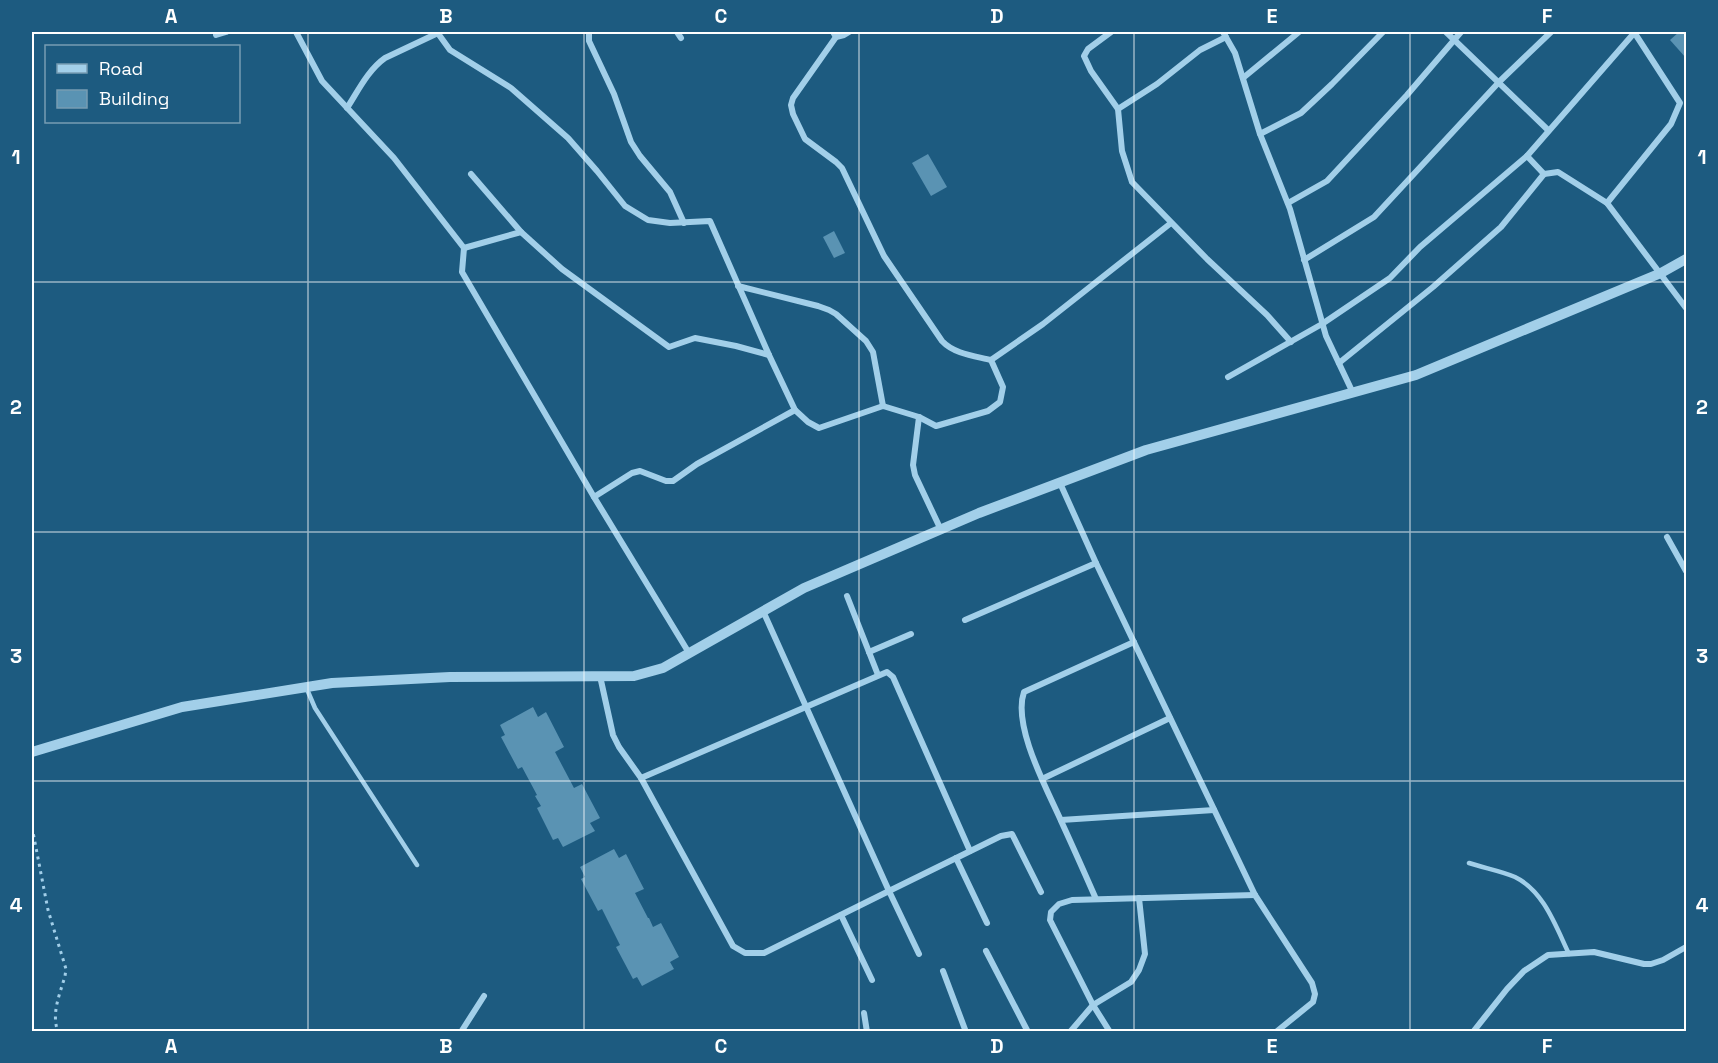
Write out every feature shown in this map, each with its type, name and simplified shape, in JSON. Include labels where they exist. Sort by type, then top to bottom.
[{"type":"street","points":[[216,35],[226,32]]},
{"type":"street","points":[[296,32],[322,81],[394,158],[464,248],[462,272],[689,653]]},
{"type":"street","points":[[347,108],[378,63],[437,32],[450,50],[511,88],[568,138],[625,206],[648,220],[670,223],[710,221],[795,410],[819,428],[883,406],[919,417],[936,426],[988,411],[1000,402],[1003,387],[991,360]]},
{"type":"street","points":[[589,32],[589,41],[614,94],[631,142],[670,192],[684,223]]},
{"type":"street","points":[[849,32],[844,35],[834,34],[793,98],[791,105],[793,114],[805,139],[842,168],[884,256],[942,341],[947,347],[991,360]]},
{"type":"street","points":[[1111,32],[1088,49],[1084,56],[1091,72],[1118,109],[1122,151],[1132,182],[1171,223],[1267,315],[1291,342]]},
{"type":"street","points":[[1243,78],[1299,32]]},
{"type":"street","points":[[1260,134],[1301,113],[1383,32]]},
{"type":"street","points":[[1446,32],[1548,130]]},
{"type":"street","points":[[1287,202],[1327,181],[1407,95],[1461,32]]},
{"type":"street","points":[[1304,260],[1374,217],[1499,82],[1551,32]]},
{"type":"street","points":[[1228,377],[1323,324],[1390,278],[1420,247],[1527,156],[1635,32],[1680,103],[1671,124],[1607,203]]},
{"type":"street","points":[[1118,109],[1157,84],[1224,34],[1235,53],[1260,134],[1287,202],[1326,336],[1353,393]]},
{"type":"street","points":[[1527,156],[1544,174]]},
{"type":"street","points":[[1339,363],[1502,226],[1544,174],[1558,172],[1607,203],[1686,308]]},
{"type":"street","points":[[471,174],[521,232],[562,269],[669,346],[695,338],[736,346],[769,356]]},
{"type":"street","points":[[991,360],[1042,324],[1171,223]]},
{"type":"street","points":[[464,248],[521,232]]},
{"type":"street","points":[[32,751],[182,707],[332,683],[450,677],[634,676],[653,671],[663,668],[804,588],[979,513],[1146,450],[1416,375],[1661,273],[1686,259]]},
{"type":"street","points":[[738,286],[818,306],[836,314],[866,341],[873,352],[883,406]]},
{"type":"street","points":[[594,497],[632,473],[640,471],[666,482],[673,482],[697,464],[795,410]]},
{"type":"street","points":[[919,417],[913,465],[915,475],[941,531]]},
{"type":"street","points":[[1060,483],[1255,895],[1312,983],[1315,994],[1313,1002],[1276,1032]]},
{"type":"street","points":[[1667,537],[1686,572]]},
{"type":"street","points":[[965,620],[1096,563]]},
{"type":"street","points":[[847,596],[878,675]]},
{"type":"street","points":[[763,611],[919,954]]},
{"type":"street","points":[[869,652],[911,634]]},
{"type":"street","points":[[1096,899],[1042,779],[1023,724],[1021,701],[1024,692],[1134,642]]},
{"type":"street","points":[[641,778],[887,672],[893,677],[970,851]]},
{"type":"street","points":[[600,676],[613,735],[619,747],[641,778],[733,946],[745,953],[764,953],[1001,836],[1012,834],[1041,892]]},
{"type":"street","points":[[1042,779],[1170,718]]},
{"type":"street","points":[[1061,820],[1214,810]]},
{"type":"street","points":[[956,858],[987,923]]},
{"type":"street","points":[[1110,1032],[1093,1005],[1050,920],[1051,912],[1059,904],[1072,900],[1255,895]]},
{"type":"street","points":[[1070,1032],[1093,1005],[1131,982],[1139,970],[1145,954],[1139,898]]},
{"type":"street","points":[[841,915],[872,980]]},
{"type":"street","points":[[1473,1032],[1524,971],[1548,955],[1594,952],[1651,964],[1686,947]]},
{"type":"street","points":[[986,951],[1028,1032]]},
{"type":"street","points":[[942,971],[966,1032]]},
{"type":"street","points":[[461,1032],[484,996]]},
{"type":"street","points":[[864,1013],[867,1032]]},
{"type":"lane","points":[[306,687],[315,708],[417,865]]},
{"type":"lane","points":[[1469,863],[1516,878],[1533,891],[1546,907],[1569,954]]},
{"type":"path","points":[[32,827],[48,910],[66,969],[54,1014],[58,1032]]},
{"type":"building","points":[[1679,32],[1686,32],[1686,58],[1670,40]]},
{"type":"building","points":[[928,154],[947,187],[931,196],[912,163]]},
{"type":"building","points":[[834,231],[845,253],[834,258],[823,237]]},
{"type":"building","points":[[533,707],[538,717],[546,712],[564,747],[555,752],[574,788],[582,784],[600,818],[590,823],[595,831],[563,847],[558,838],[553,840],[537,808],[541,806],[535,796],[537,795],[522,767],[518,769],[501,737],[505,735],[500,725]]},
{"type":"building","points":[[614,849],[619,858],[626,854],[644,889],[635,893],[653,927],[661,923],[679,957],[670,962],[674,969],[642,986],[637,977],[633,979],[616,947],[620,945],[602,909],[598,911],[581,879],[585,877],[580,867]]}]
